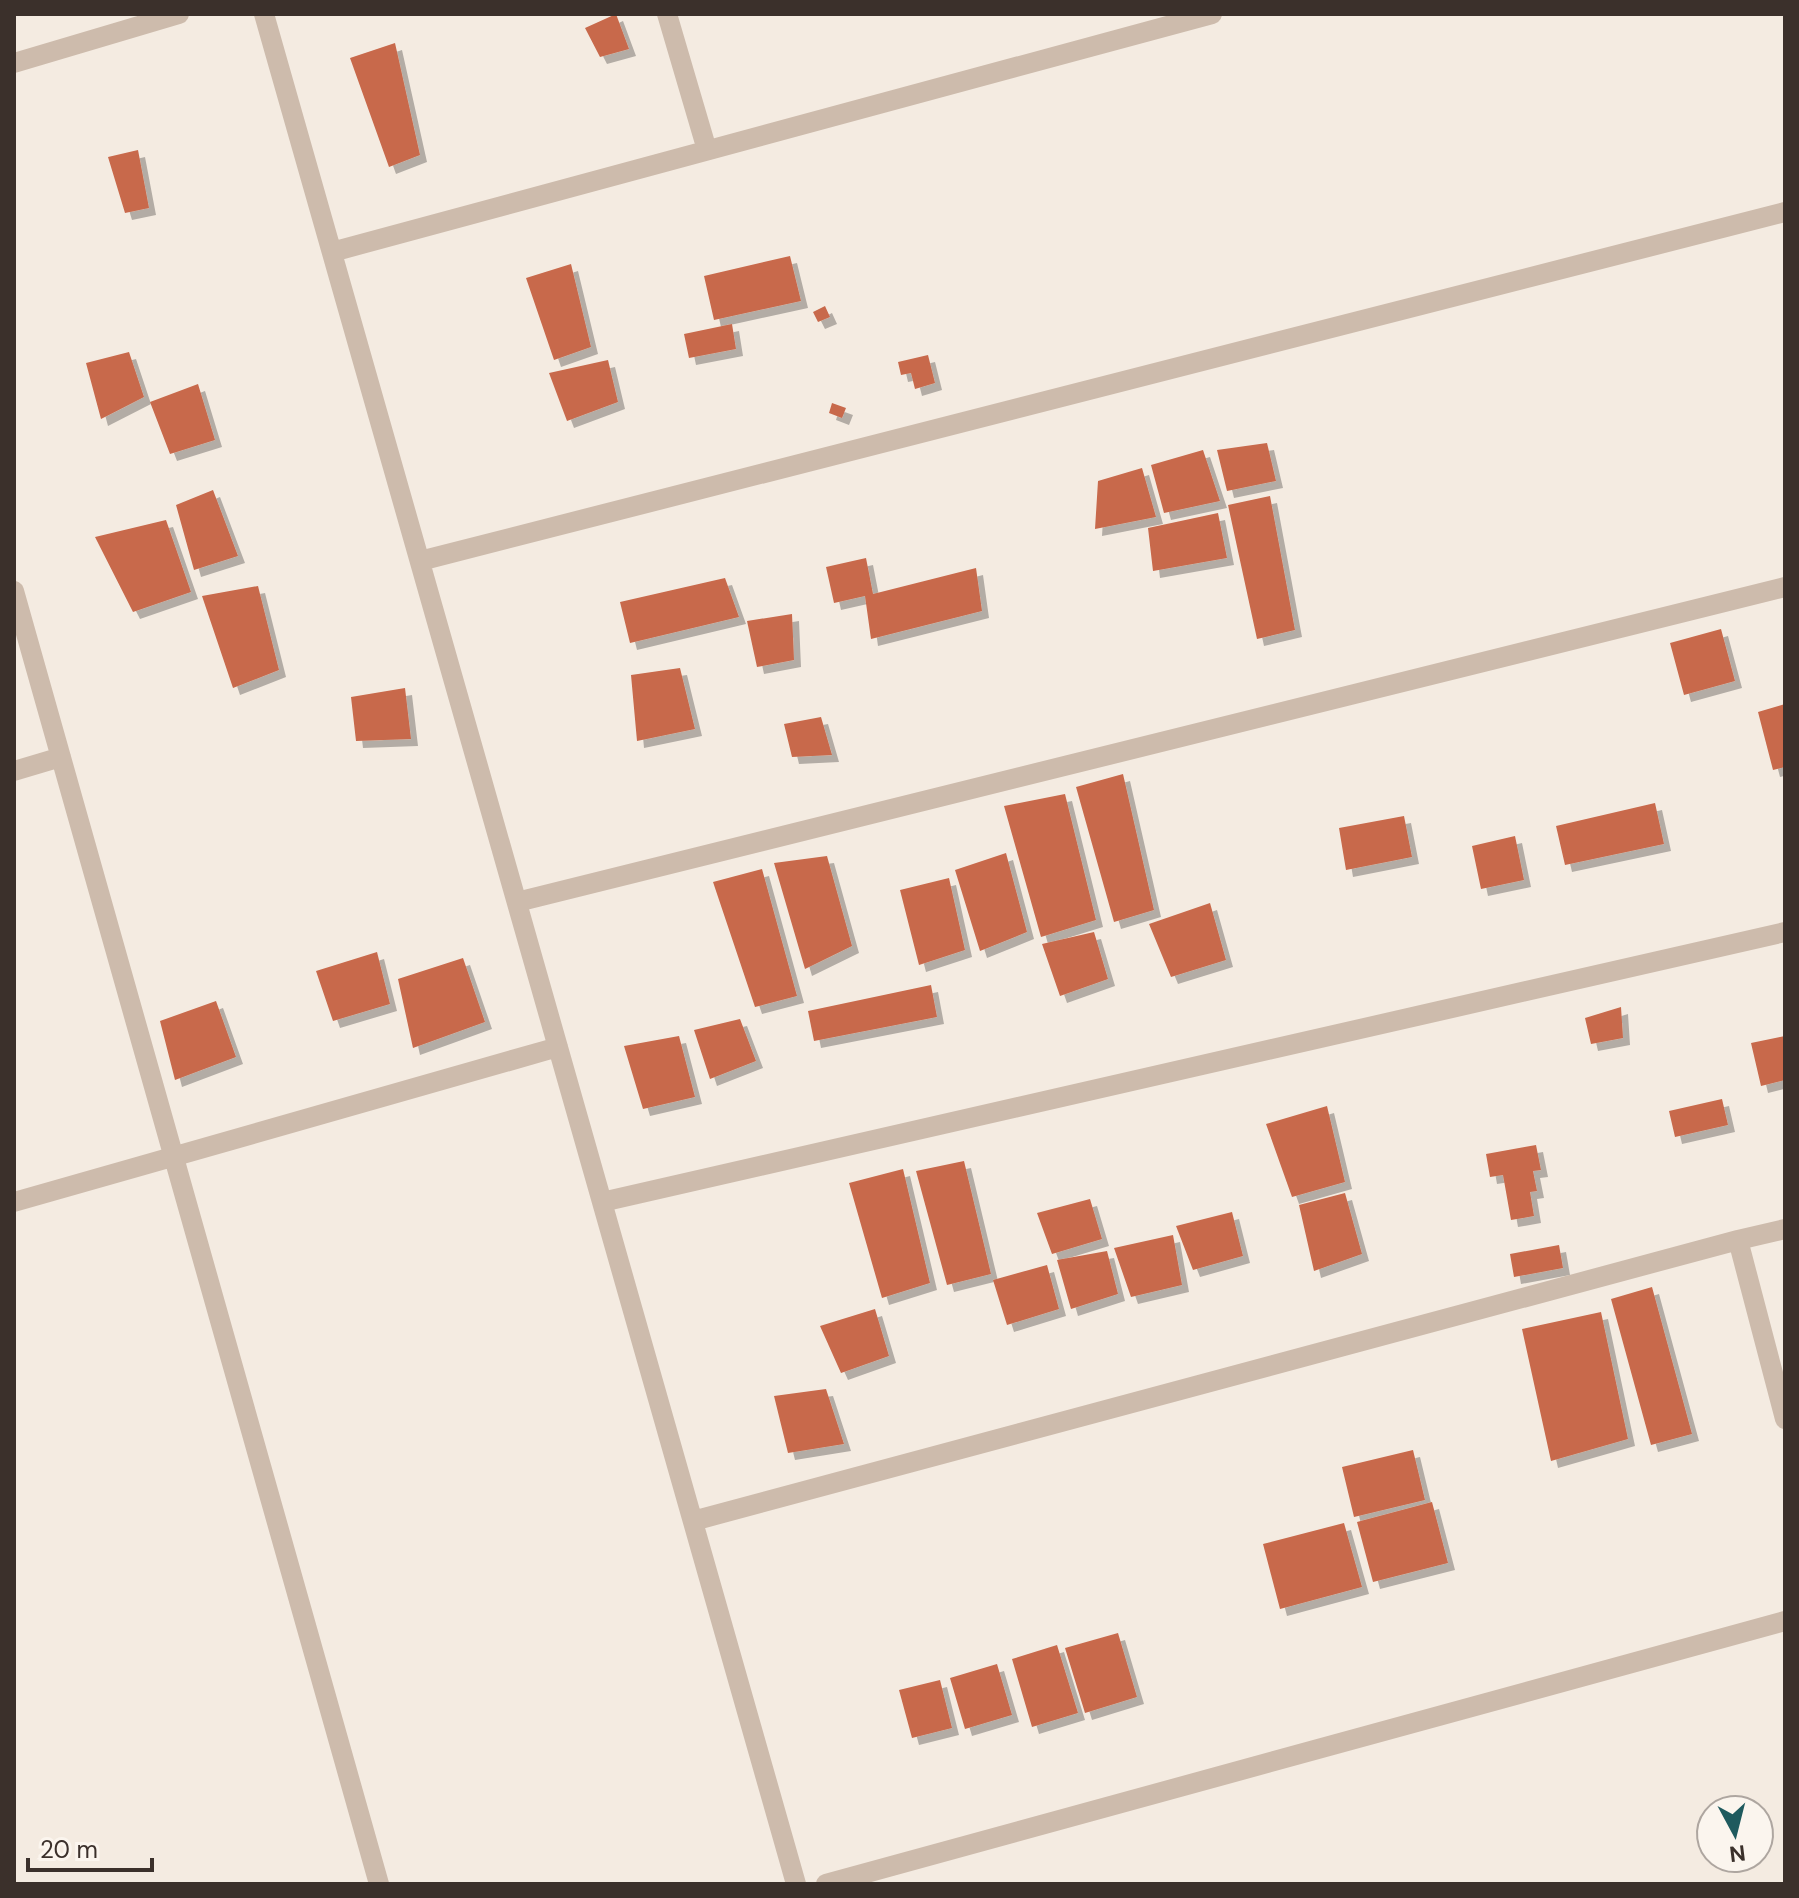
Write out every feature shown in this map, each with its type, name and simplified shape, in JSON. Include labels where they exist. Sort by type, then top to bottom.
[{"type":"street","points":[[14,63],[179,14]]},
{"type":"street","points":[[264,14],[796,1884]]},
{"type":"street","points":[[667,14],[707,150]]},
{"type":"street","points":[[332,252],[1212,14]]},
{"type":"street","points":[[420,561],[1785,212]]},
{"type":"street","points":[[517,902],[1785,587]]},
{"type":"street","points":[[14,591],[379,1884]]},
{"type":"street","points":[[14,771],[61,757]]},
{"type":"street","points":[[602,1202],[1785,932]]},
{"type":"street","points":[[14,1202],[558,1047]]},
{"type":"street","points":[[693,1521],[1785,1229]]},
{"type":"street","points":[[1738,1240],[1785,1419]]},
{"type":"street","points":[[826,1884],[1785,1621]]},
{"type":"building","points":[[616,14],[629,49],[600,57],[585,28]]},
{"type":"building","points":[[395,43],[420,155],[389,167],[350,58]]},
{"type":"building","points":[[138,150],[149,208],[125,213],[108,157]]},
{"type":"building","points":[[790,256],[801,301],[714,320],[704,276]]},
{"type":"building","points":[[571,264],[591,347],[554,360],[526,278]]},
{"type":"building","points":[[825,306],[830,317],[818,322],[813,312]]},
{"type":"building","points":[[732,324],[736,349],[689,358],[684,334]]},
{"type":"building","points":[[129,352],[144,397],[101,419],[86,363]]},
{"type":"building","points":[[928,355],[935,383],[915,389],[911,373],[901,375],[898,362]]},
{"type":"building","points":[[608,360],[618,402],[567,421],[549,373]]},
{"type":"building","points":[[198,384],[215,440],[170,454],[150,402]]},
{"type":"building","points":[[832,403],[846,408],[842,418],[829,413]]},
{"type":"building","points":[[1267,443],[1276,481],[1227,491],[1217,450]]},
{"type":"building","points":[[1203,450],[1220,501],[1164,513],[1151,465]]},
{"type":"building","points":[[1142,468],[1156,517],[1095,529],[1098,481]]},
{"type":"building","points":[[213,490],[238,556],[194,570],[176,505]]},
{"type":"building","points":[[1270,496],[1295,630],[1257,639],[1228,505]]},
{"type":"building","points":[[1218,513],[1227,558],[1153,571],[1148,528]]},
{"type":"building","points":[[166,520],[191,592],[133,612],[95,537]]},
{"type":"building","points":[[866,558],[873,594],[976,568],[982,611],[871,639],[865,596],[834,603],[826,567]]},
{"type":"building","points":[[725,578],[739,617],[630,643],[620,602]]},
{"type":"building","points":[[258,586],[279,670],[233,688],[202,596]]},
{"type":"building","points":[[792,614],[794,660],[757,667],[747,621]]},
{"type":"building","points":[[1721,629],[1735,681],[1684,695],[1670,643]]},
{"type":"building","points":[[680,668],[695,729],[637,741],[631,675]]},
{"type":"building","points":[[405,688],[411,739],[356,741],[351,697]]},
{"type":"building","points":[[1785,704],[1785,767],[1773,770],[1758,712]]},
{"type":"building","points":[[821,717],[832,755],[792,757],[784,724]]},
{"type":"building","points":[[1123,774],[1154,910],[1114,922],[1076,787]]},
{"type":"building","points":[[1065,794],[1096,920],[1041,937],[1004,806]]},
{"type":"building","points":[[1655,803],[1664,844],[1565,865],[1556,826]]},
{"type":"building","points":[[1404,816],[1412,857],[1346,870],[1339,828]]},
{"type":"building","points":[[1515,836],[1524,880],[1481,889],[1472,846]]},
{"type":"building","points":[[1006,853],[1027,932],[980,951],[955,870]]},
{"type":"building","points":[[827,856],[852,946],[805,969],[774,863]]},
{"type":"building","points":[[762,869],[797,996],[755,1007],[713,882]]},
{"type":"building","points":[[949,878],[965,950],[919,965],[900,890]]},
{"type":"building","points":[[1210,903],[1226,960],[1171,977],[1149,924]]},
{"type":"building","points":[[1094,932],[1108,979],[1060,996],[1042,944]]},
{"type":"building","points":[[377,952],[390,1004],[333,1021],[316,971]]},
{"type":"building","points":[[463,958],[485,1022],[413,1048],[398,979]]},
{"type":"building","points":[[931,985],[937,1017],[814,1041],[808,1011]]},
{"type":"building","points":[[216,1001],[236,1057],[175,1080],[160,1021]]},
{"type":"building","points":[[1621,1007],[1623,1038],[1591,1044],[1585,1018]]},
{"type":"building","points":[[740,1019],[756,1061],[710,1079],[694,1030]]},
{"type":"building","points":[[679,1036],[695,1097],[643,1109],[624,1046]]},
{"type":"building","points":[[1785,1036],[1785,1080],[1761,1086],[1751,1043]]},
{"type":"building","points":[[1722,1099],[1728,1125],[1675,1137],[1669,1111]]},
{"type":"building","points":[[1327,1106],[1345,1182],[1292,1197],[1266,1124]]},
{"type":"building","points":[[1536,1145],[1541,1170],[1533,1171],[1537,1191],[1530,1192],[1534,1216],[1511,1220],[1503,1175],[1490,1177],[1486,1154]]},
{"type":"building","points":[[964,1161],[991,1274],[947,1285],[916,1171]]},
{"type":"building","points":[[903,1169],[930,1283],[882,1298],[849,1183]]},
{"type":"building","points":[[1345,1193],[1362,1254],[1314,1271],[1299,1205]]},
{"type":"building","points":[[1090,1199],[1102,1239],[1052,1254],[1037,1213]]},
{"type":"building","points":[[1232,1212],[1243,1256],[1193,1270],[1176,1226]]},
{"type":"building","points":[[1173,1235],[1182,1285],[1131,1297],[1114,1248]]},
{"type":"building","points":[[1559,1245],[1563,1268],[1514,1277],[1510,1254]]},
{"type":"building","points":[[1107,1251],[1118,1294],[1071,1309],[1057,1260]]},
{"type":"building","points":[[1047,1265],[1059,1309],[1007,1325],[993,1280]]},
{"type":"building","points":[[1652,1287],[1692,1434],[1651,1445],[1611,1299]]},
{"type":"building","points":[[875,1309],[889,1356],[841,1373],[820,1326]]},
{"type":"building","points":[[1601,1312],[1628,1439],[1551,1461],[1522,1329]]},
{"type":"building","points":[[826,1389],[844,1444],[788,1453],[774,1396]]},
{"type":"building","points":[[1413,1450],[1425,1500],[1354,1517],[1342,1467]]},
{"type":"building","points":[[1432,1502],[1448,1563],[1373,1582],[1357,1522]]},
{"type":"building","points":[[1344,1523],[1362,1587],[1280,1609],[1263,1544]]},
{"type":"building","points":[[1118,1633],[1137,1697],[1085,1713],[1065,1648]]},
{"type":"building","points":[[1057,1645],[1078,1713],[1032,1727],[1012,1659]]},
{"type":"building","points":[[997,1664],[1012,1715],[965,1729],[950,1678]]},
{"type":"building","points":[[940,1680],[952,1728],[912,1738],[899,1690]]}]
